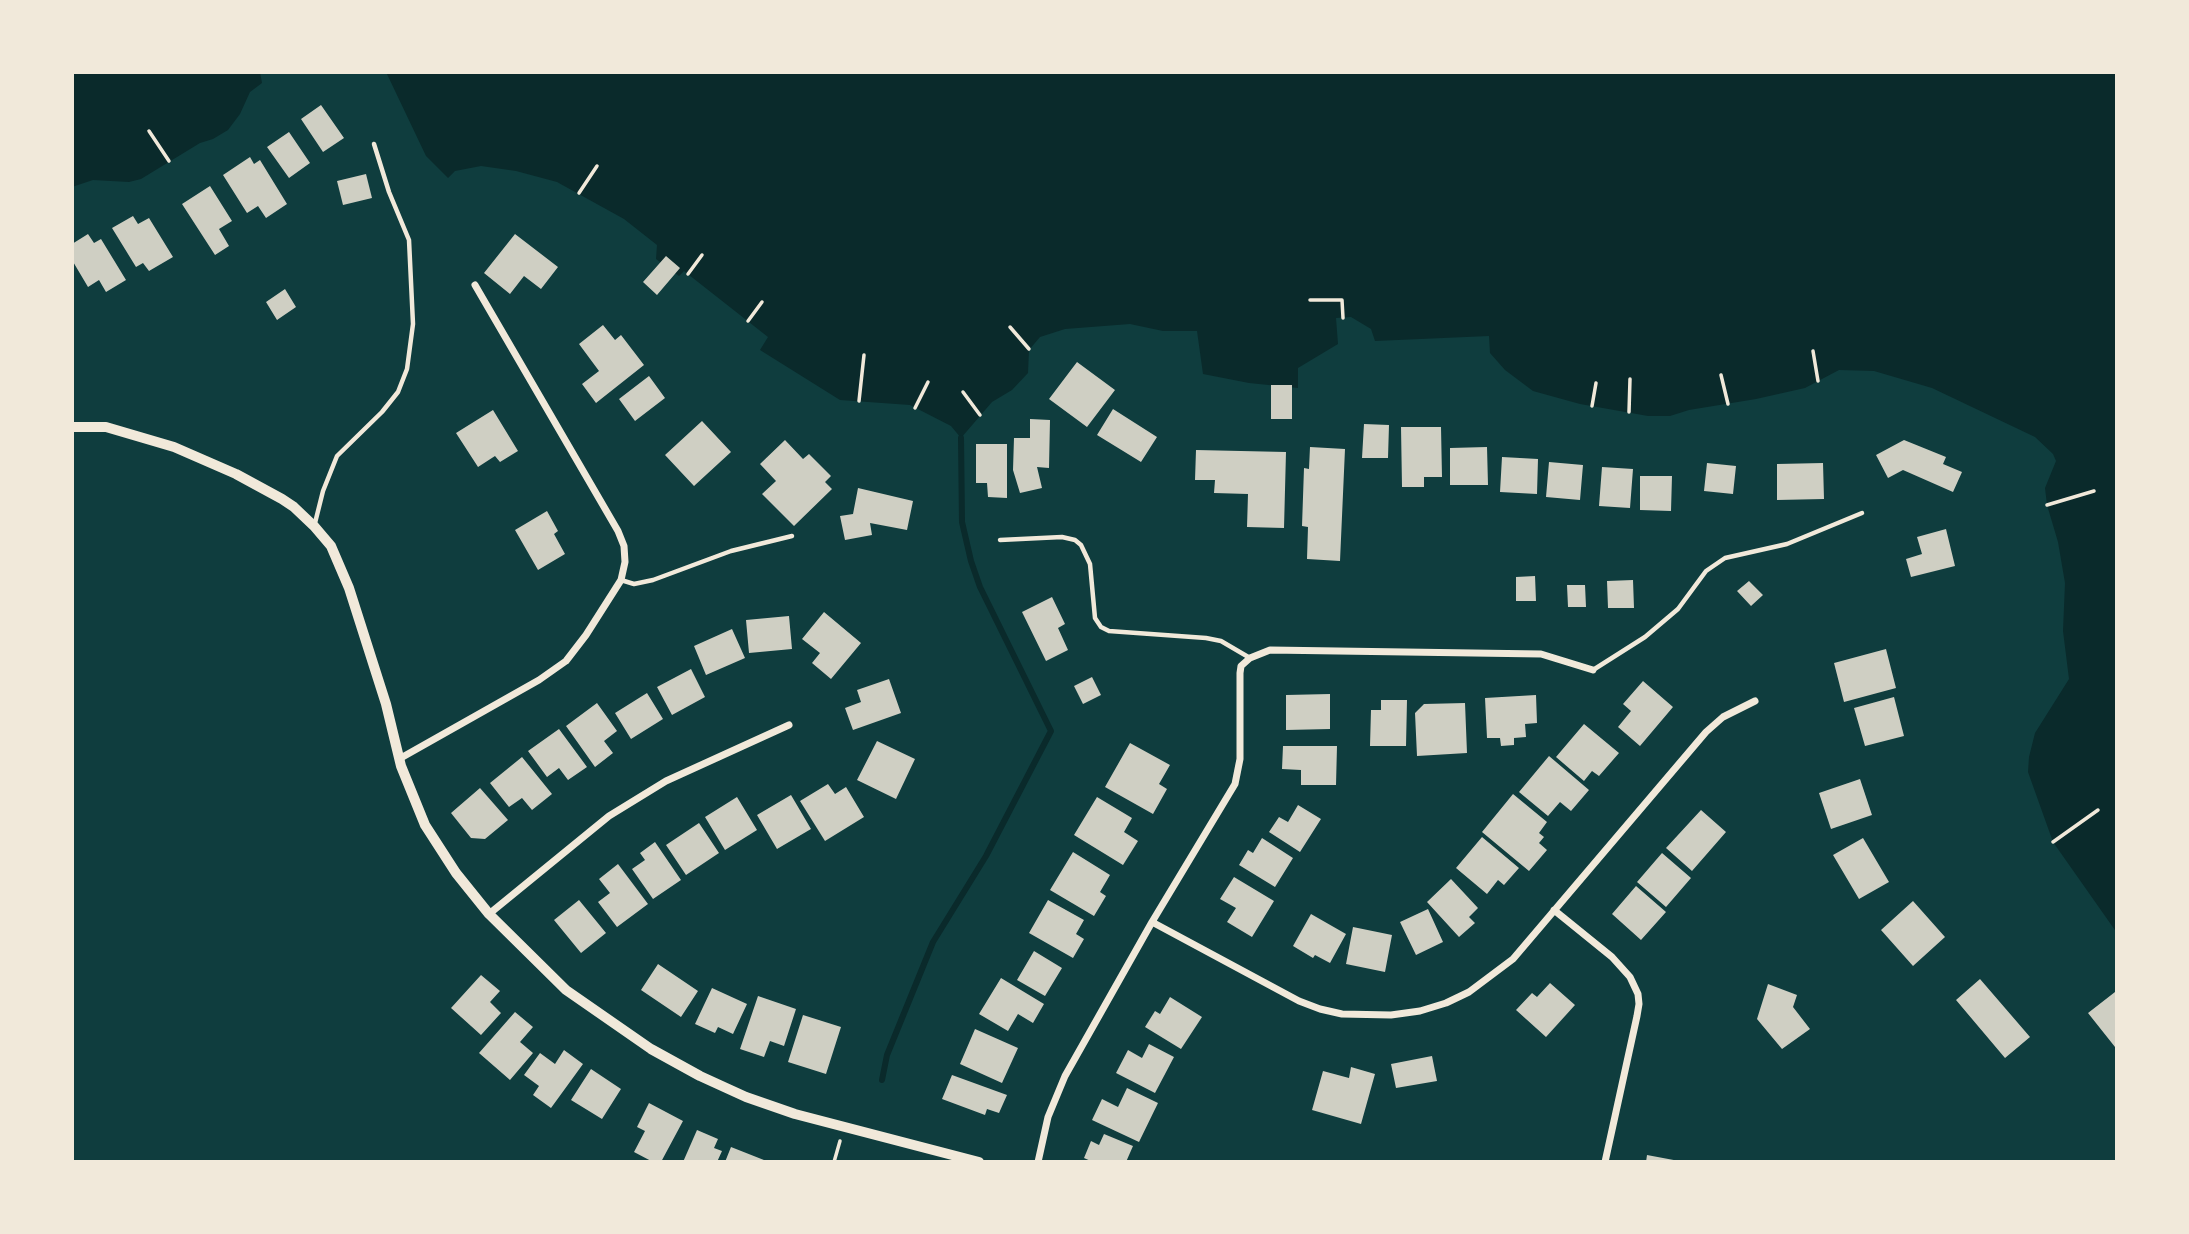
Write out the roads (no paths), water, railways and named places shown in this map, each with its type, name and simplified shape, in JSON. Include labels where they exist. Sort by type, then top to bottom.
[{"type":"street","points":[[399,759],[539,680],[566,661],[621,580],[625,562],[624,546],[618,531],[475,285]]},
{"type":"street","points":[[72,427],[116,429],[174,447],[236,474],[282,499],[314,526],[331,546],[354,601],[386,704],[399,759],[425,825],[456,873],[489,914],[566,990],[651,1049],[746,1097],[795,1114],[979,1162]]},
{"type":"street","points":[[1038,1162],[1048,1117],[1065,1076],[1152,922],[1236,784],[1240,759],[1240,673],[1241,666],[1250,658],[1270,650],[1541,654],[1593,670]]},
{"type":"street","points":[[1152,922],[1300,1001],[1342,1014],[1379,1016],[1420,1011],[1446,1003],[1469,992],[1513,959],[1706,732],[1723,717],[1755,701]]},
{"type":"street","points":[[489,914],[610,816],[666,781],[789,725]]},
{"type":"street","points":[[1554,910],[1623,968],[1638,994],[1637,1016],[1605,1162]]},
{"type":"lane","points":[[314,526],[323,491],[337,456],[382,412],[398,392],[407,369],[413,324],[409,240],[389,192],[374,144]]},
{"type":"lane","points":[[1593,670],[1644,637],[1678,609],[1706,571],[1725,558],[1787,544],[1862,513]]},
{"type":"lane","points":[[621,580],[634,584],[653,580],[731,551],[792,536]]},
{"type":"lane","points":[[1000,540],[1062,537],[1075,540],[1081,545],[1090,564],[1095,618],[1101,627],[1108,631],[1206,638],[1221,641],[1250,658]]},
{"type":"water","points":[[72,72],[260,72],[262,83],[250,92],[240,114],[228,130],[200,143],[141,179],[129,182],[93,180],[72,187]]},
{"type":"water","points":[[386,72],[2117,72],[2117,933],[2053,842],[2028,772],[2035,733],[2069,679],[2063,631],[2065,583],[2045,488],[2056,461],[2053,454],[2035,437],[1932,388],[1874,371],[1839,370],[1805,388],[1670,416],[1648,416],[1580,404],[1533,391],[1505,370],[1490,353],[1489,336],[1375,341],[1371,329],[1351,317],[1336,318],[1338,344],[1298,368],[1298,388],[1249,383],[1203,374],[1197,331],[1163,331],[1130,324],[1065,329],[1040,337],[1029,350],[1028,373],[1012,390],[992,402],[961,438],[951,426],[910,405],[840,400],[760,350],[768,337],[684,271],[679,276],[656,259],[657,245],[624,219],[557,182],[516,171],[481,166],[455,171],[448,178],[426,156]]},
{"type":"waterway","points":[[882,1080],[887,1055],[933,942],[986,856],[1051,731],[980,587],[971,561],[962,522],[961,438]]}]
